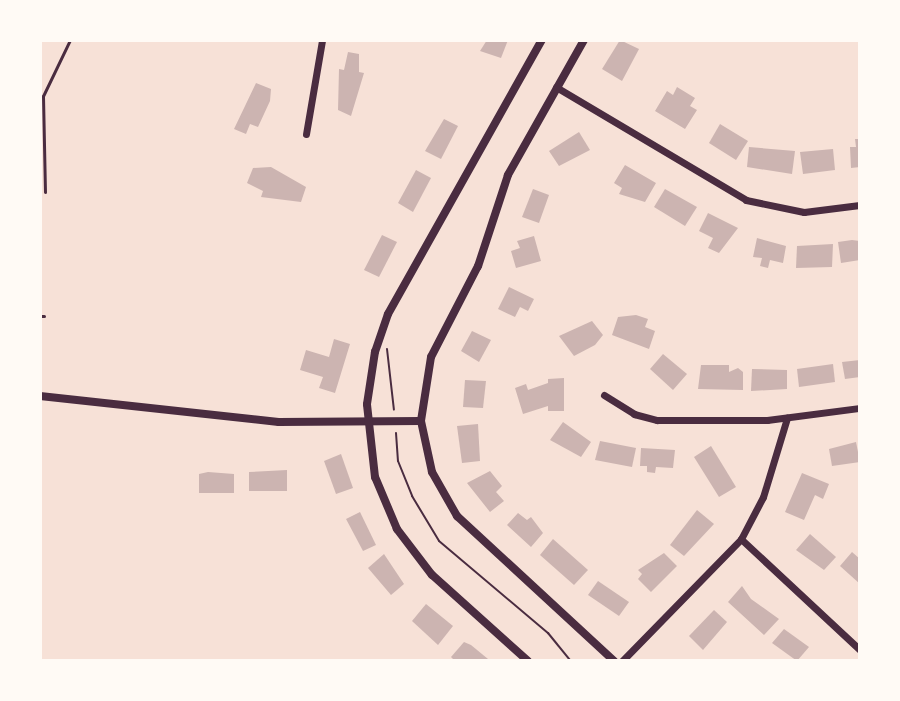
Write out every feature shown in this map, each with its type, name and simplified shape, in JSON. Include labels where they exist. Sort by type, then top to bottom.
[{"type":"street","points":[[306,134],[322,40]]},
{"type":"street","points":[[528,661],[432,575],[407,546],[375,477],[366,422],[371,369],[388,314],[542,40]]},
{"type":"street","points":[[584,40],[513,164],[478,266],[431,357],[421,421],[432,472],[457,516],[614,661]]},
{"type":"street","points":[[556,87],[746,200],[804,212],[860,205]]},
{"type":"street","points":[[604,395],[624,409],[657,420],[787,418],[860,408]]},
{"type":"street","points":[[40,396],[279,422],[421,421]]},
{"type":"street","points":[[622,661],[741,539],[763,497],[787,418]]},
{"type":"street","points":[[741,539],[860,650]]},
{"type":"lane","points":[[45,192],[43,96],[70,40]]},
{"type":"path","points":[[387,342],[398,461],[439,541],[548,633],[571,661]]},
{"type":"building","points":[[487,40],[508,40],[501,58],[480,51]]},
{"type":"building","points":[[620,40],[639,49],[622,81],[602,69]]},
{"type":"building","points":[[348,52],[359,54],[359,72],[364,73],[351,116],[338,110],[339,69],[344,70]]},
{"type":"building","points":[[256,83],[271,89],[270,101],[258,127],[250,124],[246,134],[234,129]]},
{"type":"building","points":[[677,87],[695,98],[690,106],[697,110],[685,129],[655,111],[667,91],[673,95]]},
{"type":"building","points":[[444,119],[458,126],[441,159],[425,151]]},
{"type":"building","points":[[720,124],[748,141],[736,160],[709,143]]},
{"type":"building","points":[[579,132],[590,150],[559,166],[549,151]]},
{"type":"building","points":[[855,139],[860,139],[860,167],[851,168],[850,147],[856,147]]},
{"type":"building","points":[[749,147],[795,151],[792,174],[747,167]]},
{"type":"building","points":[[833,149],[835,170],[803,174],[800,152]]},
{"type":"building","points":[[625,165],[656,183],[645,202],[619,194],[622,188],[614,183]]},
{"type":"building","points":[[271,167],[306,187],[301,202],[261,197],[263,191],[247,183],[253,168]]},
{"type":"building","points":[[416,170],[431,178],[413,212],[398,203]]},
{"type":"building","points":[[533,189],[549,195],[539,223],[522,217]]},
{"type":"building","points":[[665,189],[697,207],[685,226],[654,207]]},
{"type":"building","points":[[708,213],[738,228],[719,253],[708,248],[713,238],[699,231]]},
{"type":"building","points":[[382,235],[397,242],[379,277],[364,270]]},
{"type":"building","points":[[534,236],[541,261],[516,268],[511,251],[520,248],[517,241]]},
{"type":"building","points":[[757,238],[786,246],[783,263],[770,260],[768,268],[760,266],[762,258],[753,257]]},
{"type":"building","points":[[860,241],[860,260],[841,263],[838,242]]},
{"type":"building","points":[[833,244],[832,267],[796,268],[797,246]]},
{"type":"building","points":[[509,287],[534,299],[528,311],[520,307],[515,317],[498,309]]},
{"type":"building","points":[[636,315],[648,319],[645,327],[655,331],[649,349],[612,335],[618,317]]},
{"type":"building","points":[[592,321],[603,335],[595,345],[574,356],[559,336]]},
{"type":"building","points":[[472,331],[491,340],[479,362],[461,351]]},
{"type":"building","points":[[334,339],[350,344],[335,393],[319,388],[323,377],[300,370],[306,350],[329,357]]},
{"type":"building","points":[[663,354],[687,374],[673,390],[650,369]]},
{"type":"building","points":[[860,360],[860,377],[845,379],[842,362]]},
{"type":"building","points":[[833,364],[835,382],[799,387],[797,369]]},
{"type":"building","points":[[701,365],[729,365],[729,372],[738,368],[743,372],[743,390],[698,389]]},
{"type":"building","points":[[752,369],[787,370],[787,389],[751,391]]},
{"type":"building","points":[[564,378],[564,411],[548,411],[548,406],[523,414],[515,388],[526,384],[528,390],[548,383],[548,379]]},
{"type":"building","points":[[465,380],[486,381],[483,408],[463,407]]},
{"type":"building","points":[[563,422],[591,442],[581,457],[550,440]]},
{"type":"building","points":[[478,424],[480,461],[462,463],[457,426]]},
{"type":"building","points":[[600,441],[636,448],[632,467],[595,460]]},
{"type":"building","points":[[856,442],[860,462],[832,466],[829,449]]},
{"type":"building","points":[[711,446],[736,487],[719,497],[694,457]]},
{"type":"building","points":[[641,448],[675,450],[673,468],[656,467],[655,473],[647,472],[647,466],[640,466]]},
{"type":"building","points":[[341,454],[353,488],[336,494],[324,461]]},
{"type":"building","points":[[287,470],[287,491],[249,491],[249,472]]},
{"type":"building","points":[[490,471],[502,486],[496,492],[504,501],[490,512],[467,483]]},
{"type":"building","points":[[802,473],[829,484],[823,499],[815,495],[804,520],[785,512]]},
{"type":"building","points":[[199,474],[234,474],[234,493],[199,493]]},
{"type":"building","points":[[697,510],[714,524],[684,556],[670,545]]},
{"type":"building","points":[[360,512],[376,545],[363,551],[346,519]]},
{"type":"building","points":[[518,513],[527,520],[531,517],[543,533],[531,547],[507,525]]},
{"type":"building","points":[[810,534],[836,557],[824,570],[796,550]]},
{"type":"building","points":[[553,539],[588,570],[574,585],[540,555]]},
{"type":"building","points":[[852,552],[860,559],[860,584],[840,566]]},
{"type":"building","points":[[664,553],[677,566],[651,592],[638,579],[642,574],[638,570]]},
{"type":"building","points":[[384,554],[404,584],[391,595],[368,568]]},
{"type":"building","points":[[598,581],[629,602],[619,616],[588,595]]},
{"type":"building","points":[[742,586],[751,599],[779,619],[764,635],[728,602]]},
{"type":"building","points":[[426,604],[453,626],[438,645],[412,621]]},
{"type":"building","points":[[714,610],[727,622],[703,650],[689,636]]},
{"type":"building","points":[[784,629],[809,647],[797,661],[772,643]]},
{"type":"building","points":[[464,642],[488,659],[455,661],[451,657]]}]
